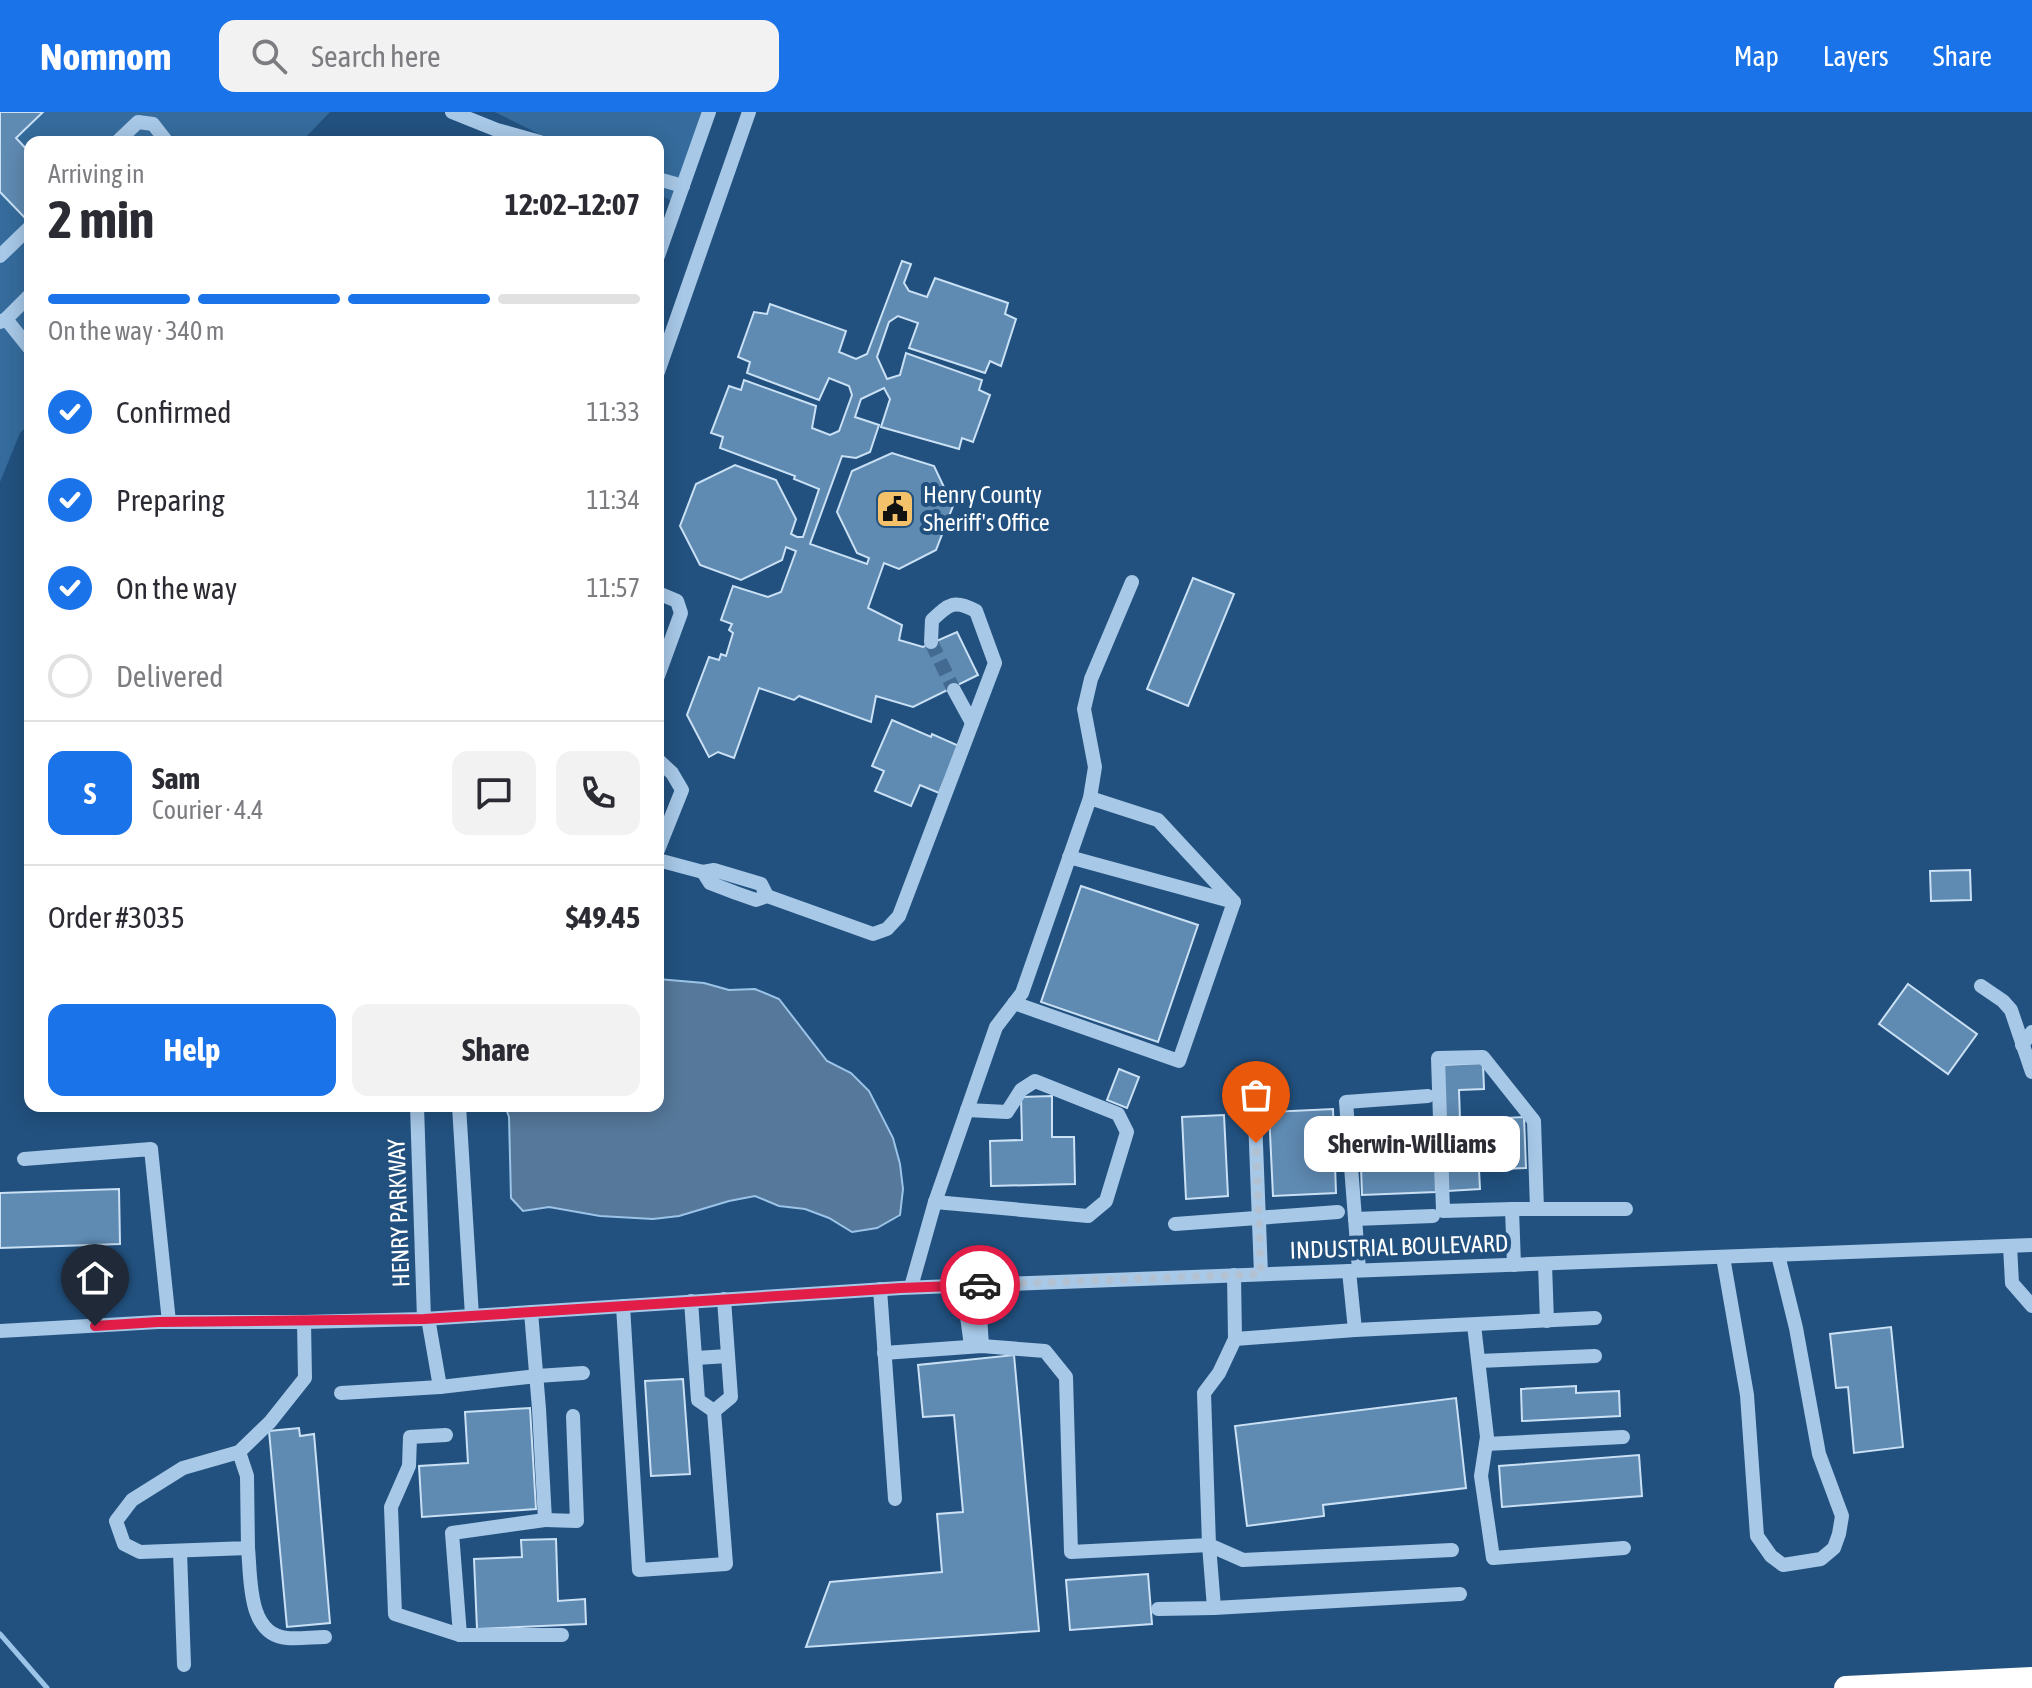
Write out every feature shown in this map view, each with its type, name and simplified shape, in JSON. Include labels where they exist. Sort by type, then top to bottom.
[{"type":"highway","points":[[1846,1688],[2032,1679]]},
{"type":"street","points":[[452,112],[518,136]]},
{"type":"street","points":[[664,239],[709,112]]},
{"type":"street","points":[[664,355],[749,112]]},
{"type":"street","points":[[123,136],[138,122],[153,124],[162,136]]},
{"type":"street","points":[[664,181],[683,186]]},
{"type":"street","points":[[0,256],[24,234]]},
{"type":"street","points":[[24,301],[3,320],[24,343]]},
{"type":"street","points":[[911,1287],[935,1202],[996,1027],[1022,993],[1090,798],[1095,767],[1084,709],[1091,679],[1132,582]]},
{"type":"street","points":[[664,596],[677,601],[681,613],[664,660]]},
{"type":"street","points":[[664,862],[703,872],[710,883],[756,900],[767,896],[873,934],[887,929],[899,916],[995,663],[976,611],[963,604],[947,606],[932,620],[931,642]]},
{"type":"street","points":[[954,690],[972,723]]},
{"type":"street","points":[[664,766],[682,790],[664,835]]},
{"type":"street","points":[[1090,798],[1158,820],[1234,902]]},
{"type":"street","points":[[1069,857],[1234,902]]},
{"type":"street","points":[[1014,1003],[1179,1061],[1234,902]]},
{"type":"street","points":[[1981,986],[2011,1010],[2032,1072]]},
{"type":"street","points":[[2022,1045],[2032,1032]]},
{"type":"street","points":[[1537,1209],[1534,1121],[1483,1057],[1438,1058],[1443,1211],[1626,1209]]},
{"type":"street","points":[[935,1202],[1088,1216],[1106,1201],[1127,1132],[1118,1114],[1035,1081],[1021,1090],[1007,1112],[967,1110]]},
{"type":"street","points":[[1355,1330],[1355,1219],[1346,1102],[1428,1096]]},
{"type":"street","name":"HENRY PARKWAY","points":[[417,1112],[426,1319],[440,1387]]},
{"type":"street","points":[[459,1112],[472,1316]]},
{"type":"street","points":[[1255,1118],[1261,1274]]},
{"type":"street","points":[[24,1159],[151,1149],[169,1322]]},
{"type":"street","points":[[1512,1209],[1514,1265]]},
{"type":"street","points":[[1175,1224],[1338,1212]]},
{"type":"street","points":[[1355,1219],[1433,1216]]},
{"type":"street","name":"INDUSTRIAL BOULEVARD","points":[[0,1331],[169,1322],[426,1319],[911,1287],[2032,1245]]},
{"type":"street","points":[[2010,1246],[2012,1283],[2032,1306]]},
{"type":"street","points":[[1723,1257],[1747,1395],[1757,1536],[1771,1556],[1783,1565],[1821,1559],[1834,1548],[1842,1516],[1819,1454],[1796,1328],[1778,1255]]},
{"type":"street","points":[[1545,1264],[1547,1321]]},
{"type":"street","points":[[1214,1608],[1204,1393],[1219,1373],[1235,1339],[1234,1275]]},
{"type":"street","points":[[970,1285],[976,1346]]},
{"type":"street","points":[[880,1289],[895,1499]]},
{"type":"street","points":[[714,1411],[731,1397],[724,1299]]},
{"type":"street","points":[[691,1301],[698,1400],[714,1411]]},
{"type":"street","points":[[623,1306],[639,1570],[726,1564],[714,1411]]},
{"type":"street","points":[[531,1312],[545,1520]]},
{"type":"street","points":[[1235,1339],[1595,1318]]},
{"type":"street","points":[[248,1548],[140,1552],[124,1544],[116,1521],[132,1500],[183,1468],[239,1452],[270,1422],[305,1378],[304,1322]]},
{"type":"street","points":[[1474,1325],[1487,1437],[1481,1476],[1493,1558],[1624,1548]]},
{"type":"street","points":[[884,1353],[976,1346],[1045,1351],[1066,1377],[1071,1552],[1209,1545],[1243,1560],[1452,1550]]},
{"type":"street","points":[[696,1358],[728,1356]]},
{"type":"street","points":[[1479,1361],[1595,1356]]},
{"type":"street","points":[[341,1393],[583,1373]]},
{"type":"street","points":[[460,1635],[452,1533],[545,1520],[577,1521],[573,1416]]},
{"type":"street","points":[[446,1435],[410,1437],[409,1466],[391,1507],[395,1614],[460,1635],[562,1635]]},
{"type":"street","points":[[1486,1444],[1623,1437]]},
{"type":"street","points":[[239,1452],[247,1476],[248,1548],[254,1610],[270,1631],[284,1638],[325,1637]]},
{"type":"street","points":[[180,1551],[184,1665]]},
{"type":"street","points":[[1158,1609],[1460,1594]]},
{"type":"shaded area","points":[[0,112],[330,112],[307,136],[24,136],[24,429],[0,482]]},
{"type":"shaded area","points":[[495,112],[713,112],[679,205],[664,197],[664,136],[543,136]]},
{"type":"shaded area","points":[[664,980],[704,983],[729,990],[755,989],[779,999],[827,1061],[851,1073],[869,1091],[893,1138],[900,1164],[903,1189],[900,1215],[877,1228],[852,1232],[829,1218],[805,1209],[779,1206],[755,1196],[679,1216],[653,1219],[600,1216],[549,1207],[523,1211],[511,1198],[507,1112],[664,1112]]},
{"type":"building","points":[[0,112],[43,112],[16,138],[24,147],[24,217],[0,192]]},
{"type":"building","name":"Henry County Sheriff's Office","points":[[902,261],[911,264],[904,283],[909,291],[927,297],[935,278],[1008,303],[1005,314],[1016,319],[1001,366],[990,361],[985,373],[909,348],[918,323],[898,316],[889,322],[877,357],[887,379],[900,375],[906,353],[982,380],[979,390],[990,395],[973,442],[962,438],[959,449],[881,427],[890,399],[884,388],[861,399],[855,417],[879,425],[870,452],[856,458],[842,456],[810,544],[867,564],[869,558],[857,553],[837,512],[852,471],[892,453],[934,466],[953,506],[936,550],[899,569],[884,563],[868,608],[902,625],[899,640],[923,647],[957,632],[978,675],[913,707],[876,696],[871,722],[799,696],[794,700],[759,688],[734,758],[718,752],[709,757],[687,715],[709,657],[719,660],[721,654],[726,656],[733,633],[729,630],[732,624],[721,620],[733,586],[768,597],[781,592],[796,551],[786,547],[782,560],[741,580],[700,565],[680,526],[696,484],[735,465],[776,480],[796,519],[791,534],[797,537],[803,537],[819,489],[794,479],[795,476],[720,448],[723,437],[711,433],[729,386],[741,390],[744,380],[816,406],[812,428],[830,435],[839,431],[852,395],[849,386],[829,378],[819,400],[747,373],[750,362],[738,357],[754,312],[767,314],[770,304],[846,331],[839,352],[856,359],[867,354]]},
{"type":"building","points":[[1193,578],[1234,594],[1188,706],[1147,689]]},
{"type":"building","points":[[892,720],[959,746],[939,793],[920,785],[911,806],[875,791],[884,771],[872,766]]},
{"type":"building","points":[[1970,870],[1971,900],[1931,901],[1930,871]]},
{"type":"building","points":[[1081,886],[1198,925],[1158,1042],[1041,1002]]},
{"type":"building","points":[[1908,984],[1977,1034],[1948,1074],[1879,1024]]},
{"type":"building","points":[[1483,1063],[1484,1089],[1459,1090],[1460,1120],[1524,1117],[1526,1168],[1479,1170],[1480,1189],[1448,1191],[1443,1065]]},
{"type":"building","points":[[1119,1069],[1139,1077],[1127,1108],[1107,1100]]},
{"type":"building","points":[[1052,1096],[1052,1137],[1074,1137],[1075,1184],[991,1186],[990,1141],[1022,1140],[1021,1097]]},
{"type":"building","points":[[1333,1109],[1336,1193],[1273,1196],[1269,1112]]},
{"type":"building","points":[[1224,1115],[1228,1196],[1186,1199],[1182,1117]]},
{"type":"building","points":[[1434,1118],[1436,1192],[1362,1195],[1360,1138],[1416,1135],[1416,1119]]},
{"type":"building","points":[[119,1189],[120,1244],[0,1248],[0,1193]]},
{"type":"building","points":[[1891,1327],[1903,1447],[1854,1453],[1848,1387],[1836,1388],[1830,1334]]},
{"type":"building","points":[[1014,1355],[1039,1631],[806,1647],[830,1582],[942,1572],[937,1514],[963,1512],[954,1415],[923,1417],[918,1365]]},
{"type":"building","points":[[683,1379],[690,1474],[651,1476],[645,1381]]},
{"type":"building","points":[[1576,1386],[1576,1393],[1619,1391],[1620,1416],[1522,1421],[1521,1389]]},
{"type":"building","points":[[1456,1398],[1466,1488],[1323,1505],[1324,1516],[1247,1526],[1235,1426]]},
{"type":"building","points":[[530,1408],[536,1509],[422,1517],[419,1466],[468,1463],[465,1412]]},
{"type":"building","points":[[299,1428],[300,1436],[314,1434],[330,1623],[287,1627],[269,1431]]},
{"type":"building","points":[[1639,1455],[1642,1496],[1502,1507],[1499,1466]]},
{"type":"building","points":[[556,1539],[558,1601],[585,1599],[586,1624],[477,1629],[474,1559],[522,1557],[521,1540]]},
{"type":"building","points":[[1148,1574],[1152,1624],[1070,1630],[1066,1580]]},
{"type":"waterway","points":[[0,1634],[47,1688]]},
{"type":"tunnel","points":[[931,642],[954,690]]},
{"type":"way so far","points":[[980,1285],[1261,1274],[1256,1143]]},
{"type":"place","name":"Henry County Sheriff's Office","points":[[895,509]]},
{"type":"place","name":"Sherwin-Williams","points":[[1256,1143]]},
{"type":"route","points":[[95,1326],[158,1322],[424,1319],[980,1285]]}]
